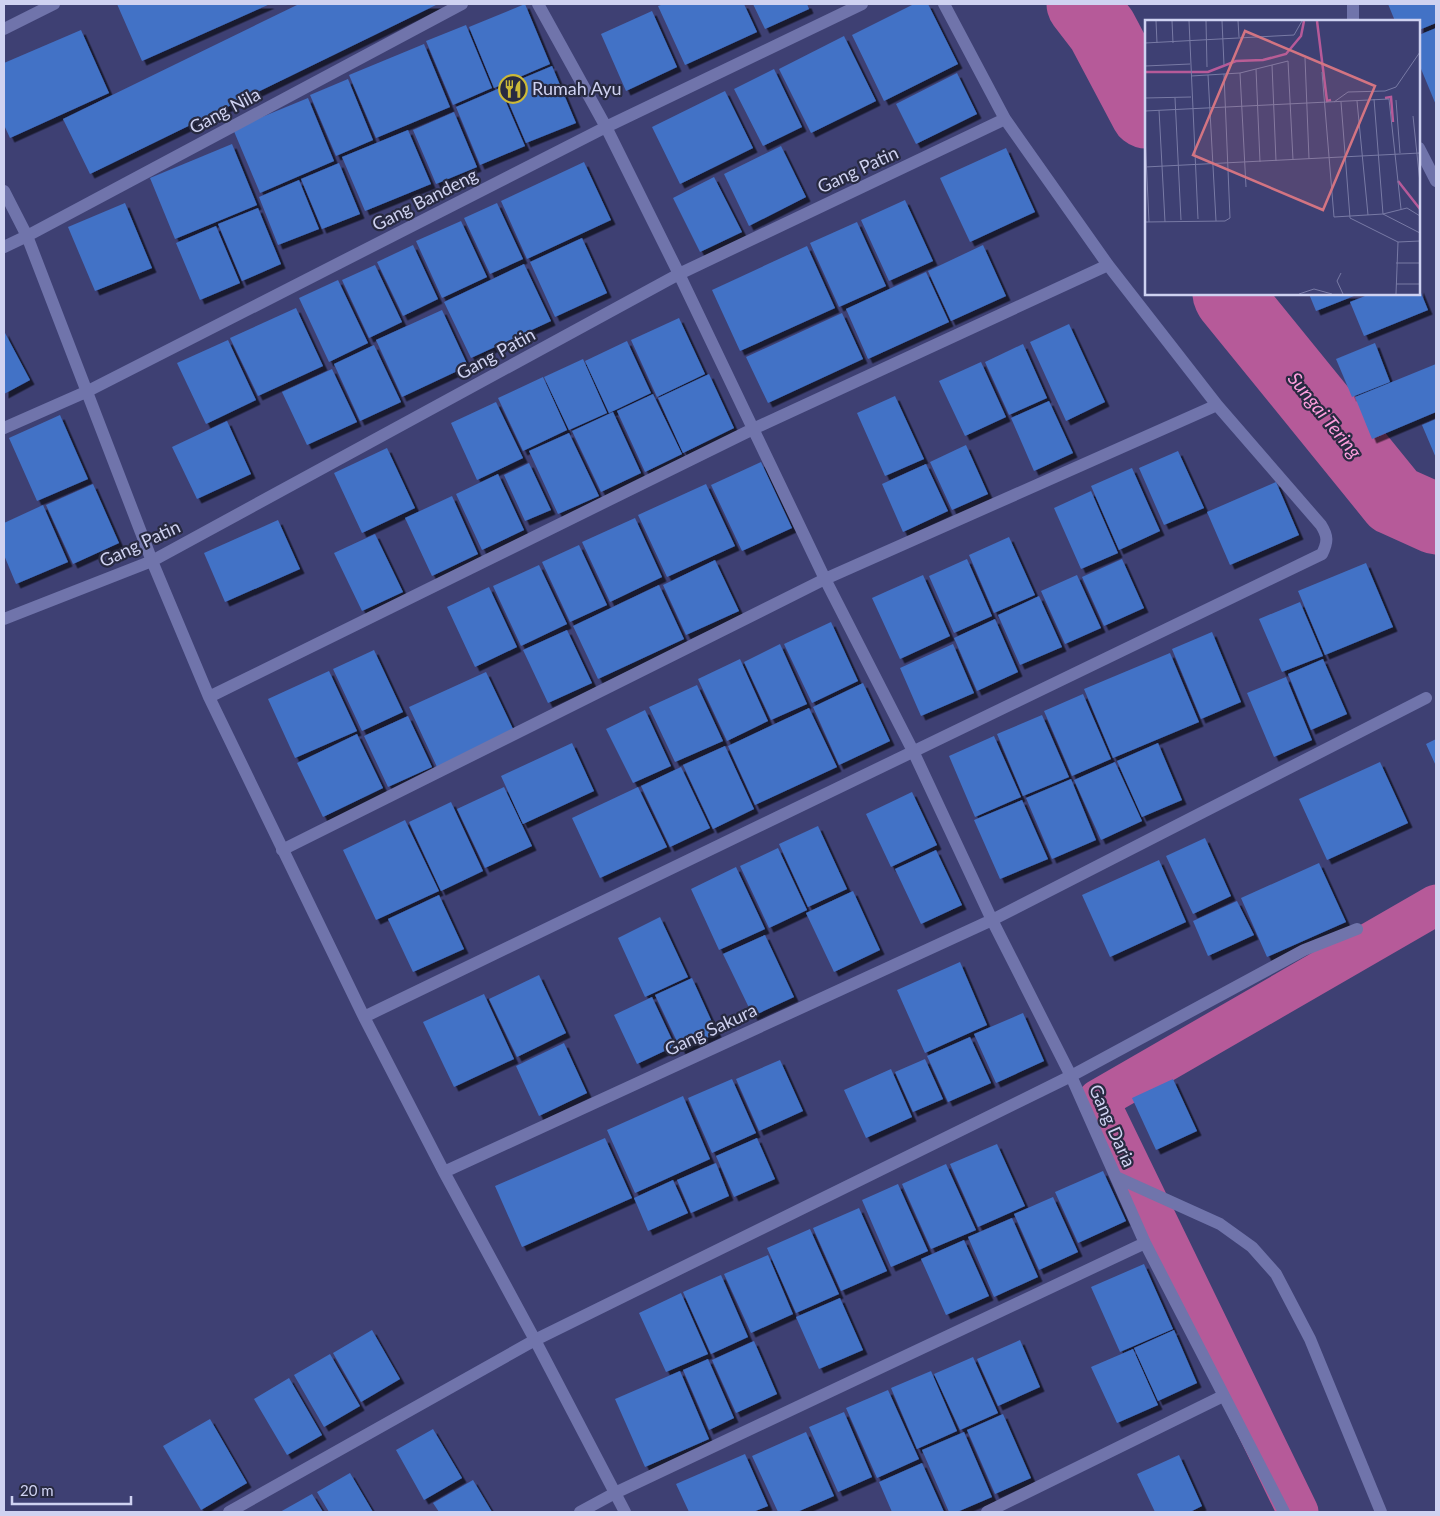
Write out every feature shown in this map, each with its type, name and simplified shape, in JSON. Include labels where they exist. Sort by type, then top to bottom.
[{"type":"street","points":[[4,29],[54,4]]},
{"type":"street","name":"Gang Nila","points":[[4,247],[462,4]]},
{"type":"street","name":"Gang Daria","points":[[538,4],[606,127],[679,274],[825,579],[913,751],[992,920],[1071,1076],[1145,1243],[1284,1512]]},
{"type":"street","name":"Gang Bandeng","points":[[4,428],[88,391],[606,127],[862,4]]},
{"type":"street","points":[[364,1017],[1322,554],[1327,544],[1327,535],[1321,525],[1218,405],[1108,265],[1005,119],[944,4]]},
{"type":"street","points":[[1353,20],[1354,4]]},
{"type":"street","name":"Gang Patin","points":[[4,619],[152,561],[679,274],[1005,119]]},
{"type":"street","points":[[1420,150],[1436,181]]},
{"type":"street","points":[[4,191],[27,236],[152,561],[209,697],[364,1017],[444,1172],[625,1512]]},
{"type":"street","points":[[209,697],[753,429],[1108,265]]},
{"type":"street","points":[[282,850],[825,579],[1218,405]]},
{"type":"street","name":"Gang Sakura","points":[[444,1172],[992,920],[1426,698]]},
{"type":"street","points":[[229,1512],[535,1340],[1071,1076],[1304,950],[1357,929]]},
{"type":"street","points":[[1116,1178],[1220,1224],[1252,1247],[1276,1274],[1310,1338],[1381,1512]]},
{"type":"street","points":[[580,1512],[615,1493],[1145,1243]]},
{"type":"street","points":[[986,1512],[1223,1396]]},
{"type":"building","points":[[117,4],[270,4],[142,61]]},
{"type":"building","points":[[299,4],[438,4],[90,174],[63,119]]},
{"type":"building","points":[[525,4],[550,64],[494,88],[469,27]]},
{"type":"building","points":[[664,4],[744,4],[757,32],[685,65],[658,6]]},
{"type":"building","points":[[753,4],[807,4],[809,9],[765,29]]},
{"type":"building","points":[[914,4],[928,4],[958,64],[884,101],[852,35]]},
{"type":"building","points":[[1388,4],[1436,4],[1436,23],[1420,30],[1420,20],[1395,20]]},
{"type":"building","points":[[652,11],[677,67],[626,91],[601,34]]},
{"type":"building","points":[[466,25],[492,88],[453,105],[426,41]]},
{"type":"building","points":[[1436,28],[1436,105],[1420,66],[1420,35]]},
{"type":"building","points":[[81,30],[109,93],[10,138],[4,125],[4,63]]},
{"type":"building","points":[[844,36],[876,101],[811,133],[779,69]]},
{"type":"building","points":[[424,44],[450,107],[376,138],[349,75]]},
{"type":"building","points":[[552,66],[576,123],[526,143],[502,87]]},
{"type":"building","points":[[774,69],[802,127],[763,146],[734,89]]},
{"type":"building","points":[[957,73],[977,114],[916,144],[896,104]]},
{"type":"building","points":[[348,79],[373,140],[336,156],[310,95]]},
{"type":"building","points":[[500,88],[525,146],[480,165],[456,107]]},
{"type":"building","points":[[725,91],[753,148],[680,184],[652,127]]},
{"type":"building","points":[[308,98],[334,161],[260,193],[233,129]]},
{"type":"building","points":[[454,112],[477,167],[436,184],[413,130]]},
{"type":"building","points":[[408,130],[431,184],[365,211],[342,157]]},
{"type":"building","points":[[232,144],[257,205],[175,239],[150,178]]},
{"type":"building","points":[[781,146],[806,197],[749,226],[724,174]]},
{"type":"building","points":[[1006,148],[1035,212],[970,242],[940,178]]},
{"type":"building","points":[[584,162],[611,220],[527,259],[501,201]]},
{"type":"building","points":[[339,163],[360,214],[322,229],[301,179]]},
{"type":"building","points":[[714,177],[742,232],[700,252],[673,198]]},
{"type":"building","points":[[299,180],[319,229],[278,245],[259,197]]},
{"type":"building","points":[[905,200],[933,261],[889,281],[861,220]]},
{"type":"building","points":[[125,203],[152,268],[95,291],[68,227]]},
{"type":"building","points":[[497,203],[523,259],[490,274],[464,218]]},
{"type":"building","points":[[258,208],[281,264],[242,281],[218,224]]},
{"type":"building","points":[[461,221],[487,277],[442,298],[416,241]]},
{"type":"building","points":[[857,222],[886,286],[839,307],[810,243]]},
{"type":"building","points":[[216,226],[240,283],[200,300],[176,243]]},
{"type":"building","points":[[582,238],[607,293],[555,317],[530,262]]},
{"type":"building","points":[[413,245],[438,299],[403,316],[377,262]]},
{"type":"building","points":[[983,245],[1006,296],[951,321],[928,271]]},
{"type":"building","points":[[807,246],[835,308],[740,351],[712,290]]},
{"type":"building","points":[[524,264],[551,321],[471,358],[444,302]]},
{"type":"building","points":[[375,265],[402,322],[369,338],[342,280]]},
{"type":"building","points":[[926,272],[949,322],[868,359],[846,309]]},
{"type":"building","points":[[338,280],[368,343],[329,362],[299,298]]},
{"type":"building","points":[[1420,290],[1428,310],[1364,336],[1350,302],[1368,295],[1420,295]]},
{"type":"building","points":[[1309,295],[1356,295],[1316,311]]},
{"type":"building","points":[[296,308],[323,366],[258,396],[230,338]]},
{"type":"building","points":[[442,310],[468,366],[402,397],[376,340]]},
{"type":"building","points":[[842,313],[863,359],[768,403],[746,357]]},
{"type":"building","points":[[679,318],[705,374],[657,397],[631,340]]},
{"type":"building","points":[[1069,324],[1105,402],[1066,421],[1030,342]]},
{"type":"building","points":[[4,331],[30,380],[4,394]]},
{"type":"building","points":[[228,340],[256,400],[206,424],[177,363]]},
{"type":"building","points":[[627,341],[651,393],[609,413],[585,361]]},
{"type":"building","points":[[1375,343],[1390,382],[1352,397],[1336,359]]},
{"type":"building","points":[[1023,344],[1047,398],[1009,415],[985,362]]},
{"type":"building","points":[[374,345],[401,402],[360,421],[334,364]]},
{"type":"building","points":[[583,359],[607,413],[569,430],[544,377]]},
{"type":"building","points":[[981,362],[1006,417],[965,436],[939,381]]},
{"type":"building","points":[[1436,364],[1436,412],[1372,439],[1355,397]]},
{"type":"building","points":[[332,369],[357,422],[307,445],[282,392]]},
{"type":"building","points":[[709,374],[734,428],[683,453],[658,398]]},
{"type":"building","points":[[543,377],[567,430],[523,451],[498,398]]},
{"type":"building","points":[[653,394],[682,454],[645,472],[617,411]]},
{"type":"building","points":[[895,396],[924,459],[885,476],[857,413]]},
{"type":"building","points":[[1049,401],[1073,453],[1034,471],[1011,418]]},
{"type":"building","points":[[496,402],[523,458],[477,480],[451,423]]},
{"type":"building","points":[[613,412],[641,473],[601,492],[572,431]]},
{"type":"building","points":[[60,415],[88,479],[37,501],[9,438]]},
{"type":"building","points":[[1436,419],[1436,458],[1422,425]]},
{"type":"building","points":[[227,421],[251,474],[197,499],[172,447]]},
{"type":"building","points":[[569,433],[599,496],[558,514],[529,451]]},
{"type":"building","points":[[966,445],[988,494],[952,510],[930,462]]},
{"type":"building","points":[[387,448],[415,508],[362,533],[334,473]]},
{"type":"building","points":[[1178,451],[1204,508],[1164,525],[1139,468]]},
{"type":"building","points":[[761,462],[792,528],[742,551],[711,485]]},
{"type":"building","points":[[529,463],[551,510],[525,521],[504,475]]},
{"type":"building","points":[[926,464],[948,511],[903,532],[882,484]]},
{"type":"building","points":[[1132,468],[1160,531],[1119,550],[1091,486]]},
{"type":"building","points":[[498,474],[524,530],[482,550],[456,494]]},
{"type":"building","points":[[1276,482],[1299,535],[1230,565],[1207,512]]},
{"type":"building","points":[[93,484],[119,543],[73,564],[46,505]]},
{"type":"building","points":[[706,484],[735,546],[667,577],[638,515]]},
{"type":"building","points":[[1091,491],[1118,553],[1081,569],[1054,508]]},
{"type":"building","points":[[452,496],[478,554],[432,576],[405,518]]},
{"type":"building","points":[[43,505],[68,562],[16,584],[4,555],[4,523]]},
{"type":"building","points":[[635,518],[662,577],[610,602],[582,542]]},
{"type":"building","points":[[278,520],[300,569],[225,602],[204,553]]},
{"type":"building","points":[[375,534],[403,592],[362,611],[334,553]]},
{"type":"building","points":[[1009,537],[1035,595],[994,613],[969,555]]},
{"type":"building","points":[[579,545],[607,605],[570,622],[542,562]]},
{"type":"building","points":[[967,559],[992,616],[954,633],[929,576]]},
{"type":"building","points":[[1122,559],[1144,608],[1104,626],[1082,577]]},
{"type":"building","points":[[715,560],[739,611],[686,635],[663,585]]},
{"type":"building","points":[[1366,563],[1393,627],[1325,655],[1298,591]]},
{"type":"building","points":[[539,565],[567,624],[521,646],[493,586]]},
{"type":"building","points":[[923,575],[950,636],[900,659],[872,598]]},
{"type":"building","points":[[1077,575],[1101,628],[1065,644],[1041,591]]},
{"type":"building","points":[[659,585],[684,639],[598,679],[573,626]]},
{"type":"building","points":[[489,587],[517,647],[475,667],[447,607]]},
{"type":"building","points":[[1039,596],[1062,647],[1020,665],[998,615]]},
{"type":"building","points":[[1300,602],[1323,656],[1282,672],[1259,619]]},
{"type":"building","points":[[995,619],[1018,672],[977,691],[954,638]]},
{"type":"building","points":[[831,622],[858,681],[812,703],[784,644]]},
{"type":"building","points":[[567,630],[592,683],[548,703],[523,650]]},
{"type":"building","points":[[1212,632],[1241,702],[1201,719],[1172,649]]},
{"type":"building","points":[[780,644],[807,704],[771,720],[744,662]]},
{"type":"building","points":[[953,644],[974,693],[921,716],[900,668]]},
{"type":"building","points":[[374,650],[403,712],[362,731],[333,669]]},
{"type":"building","points":[[1170,653],[1199,722],[1113,758],[1084,689]]},
{"type":"building","points":[[740,659],[768,721],[727,741],[698,679]]},
{"type":"building","points":[[1323,659],[1347,714],[1311,730],[1288,674]]},
{"type":"building","points":[[329,671],[357,731],[295,758],[268,699]]},
{"type":"building","points":[[486,672],[514,731],[437,767],[409,707]]},
{"type":"building","points":[[1286,677],[1312,740],[1274,757],[1247,693]]},
{"type":"building","points":[[863,683],[890,741],[839,765],[813,707]]},
{"type":"building","points":[[697,685],[723,741],[675,762],[649,707]]},
{"type":"building","points":[[1083,694],[1111,759],[1072,776],[1044,711]]},
{"type":"building","points":[[809,708],[837,767],[755,805],[728,746]]},
{"type":"building","points":[[645,710],[671,766],[633,783],[606,729]]},
{"type":"building","points":[[1042,715],[1069,777],[1023,796],[997,734]]},
{"type":"building","points":[[408,716],[432,767],[388,787],[364,736]]},
{"type":"building","points":[[357,734],[383,788],[323,817],[297,763]]},
{"type":"building","points":[[994,736],[1021,797],[975,817],[949,756]]},
{"type":"building","points":[[1436,739],[1436,766],[1426,744]]},
{"type":"building","points":[[572,743],[594,791],[523,824],[501,776]]},
{"type":"building","points":[[1158,743],[1182,800],[1142,817],[1117,761]]},
{"type":"building","points":[[725,746],[754,809],[713,829],[683,765]]},
{"type":"building","points":[[1115,762],[1142,821],[1101,840],[1074,780]]},
{"type":"building","points":[[1380,762],[1408,823],[1327,860],[1299,799]]},
{"type":"building","points":[[681,767],[710,828],[670,847],[641,786]]},
{"type":"building","points":[[1071,779],[1096,840],[1052,859],[1026,798]]},
{"type":"building","points":[[504,787],[532,846],[485,868],[457,809]]},
{"type":"building","points":[[638,787],[667,847],[600,878],[572,818]]},
{"type":"building","points":[[912,792],[937,845],[891,867],[866,814]]},
{"type":"building","points":[[1022,800],[1048,859],[1000,879],[974,820]]},
{"type":"building","points":[[451,802],[483,871],[441,891],[409,822]]},
{"type":"building","points":[[405,820],[439,891],[376,920],[343,850]]},
{"type":"building","points":[[818,826],[847,889],[808,907],[779,844]]},
{"type":"building","points":[[1205,838],[1231,896],[1193,914],[1166,856]]},
{"type":"building","points":[[778,848],[807,910],[769,928],[740,866]]},
{"type":"building","points":[[936,850],[962,905],[921,924],[895,869]]},
{"type":"building","points":[[1159,860],[1186,922],[1110,957],[1082,895]]},
{"type":"building","points":[[1319,863],[1346,922],[1267,957],[1241,898]]},
{"type":"building","points":[[736,867],[765,929],[719,950],[691,889]]},
{"type":"building","points":[[853,891],[880,950],[834,972],[806,913]]},
{"type":"building","points":[[439,895],[464,949],[413,972],[388,919]]},
{"type":"building","points":[[1237,901],[1254,935],[1208,956],[1193,921]]},
{"type":"building","points":[[660,917],[688,977],[645,997],[618,938]]},
{"type":"building","points":[[765,935],[794,997],[753,1016],[723,954]]},
{"type":"building","points":[[960,962],[987,1025],[925,1053],[897,990]]},
{"type":"building","points":[[539,975],[566,1033],[517,1057],[489,999]]},
{"type":"building","points":[[692,978],[717,1033],[681,1050],[655,995]]},
{"type":"building","points":[[484,994],[514,1059],[454,1087],[423,1022]]},
{"type":"building","points":[[652,997],[675,1046],[637,1064],[614,1015]]},
{"type":"building","points":[[1023,1013],[1044,1061],[996,1083],[974,1034]]},
{"type":"building","points":[[970,1037],[991,1083],[948,1102],[927,1056]]},
{"type":"building","points":[[564,1043],[587,1093],[539,1116],[516,1066]]},
{"type":"building","points":[[925,1059],[943,1099],[913,1112],[895,1072]]},
{"type":"building","points":[[780,1060],[803,1111],[759,1131],[736,1079]]},
{"type":"building","points":[[891,1069],[912,1117],[866,1138],[844,1090]]},
{"type":"building","points":[[732,1079],[756,1133],[712,1153],[688,1098]]},
{"type":"building","points":[[1173,1079],[1197,1131],[1156,1150],[1132,1098]]},
{"type":"building","points":[[683,1096],[710,1159],[635,1193],[607,1130]]},
{"type":"building","points":[[605,1138],[632,1198],[522,1247],[495,1186]]},
{"type":"building","points":[[757,1138],[775,1179],[734,1197],[716,1156]]},
{"type":"building","points":[[997,1144],[1025,1206],[978,1227],[950,1164]]},
{"type":"building","points":[[716,1163],[729,1196],[691,1213],[677,1180]]},
{"type":"building","points":[[946,1164],[976,1230],[931,1249],[902,1184]]},
{"type":"building","points":[[1103,1171],[1126,1221],[1078,1243],[1055,1192]]},
{"type":"building","points":[[673,1180],[688,1213],[648,1231],[634,1198]]},
{"type":"building","points":[[898,1184],[928,1251],[891,1267],[862,1200]]},
{"type":"building","points":[[1053,1197],[1078,1252],[1039,1270],[1014,1214]]},
{"type":"building","points":[[859,1208],[887,1271],[841,1291],[813,1228]]},
{"type":"building","points":[[1012,1218],[1038,1277],[994,1297],[968,1237]]},
{"type":"building","points":[[810,1229],[839,1294],[796,1313],[767,1248]]},
{"type":"building","points":[[964,1240],[989,1296],[946,1315],[921,1259]]},
{"type":"building","points":[[768,1255],[793,1314],[751,1333],[724,1274]]},
{"type":"building","points":[[1144,1264],[1173,1329],[1120,1352],[1091,1287]]},
{"type":"building","points":[[721,1275],[748,1337],[711,1354],[683,1292]]},
{"type":"building","points":[[681,1293],[708,1354],[666,1372],[639,1313]]},
{"type":"building","points":[[840,1298],[863,1350],[819,1369],[796,1317]]},
{"type":"building","points":[[372,1330],[400,1379],[361,1402],[333,1353]]},
{"type":"building","points":[[1174,1330],[1197,1383],[1158,1401],[1134,1348]]},
{"type":"building","points":[[1020,1340],[1040,1387],[998,1406],[977,1359]]},
{"type":"building","points":[[754,1341],[777,1394],[736,1413],[712,1360]]},
{"type":"building","points":[[1133,1349],[1158,1405],[1117,1423],[1091,1367]]},
{"type":"building","points":[[330,1354],[360,1406],[324,1427],[294,1375]]},
{"type":"building","points":[[973,1357],[998,1413],[960,1430],[934,1374]]},
{"type":"building","points":[[708,1359],[734,1418],[709,1430],[683,1370]]},
{"type":"building","points":[[680,1371],[709,1439],[645,1467],[615,1399]]},
{"type":"building","points":[[931,1371],[957,1431],[917,1449],[891,1388]]},
{"type":"building","points":[[289,1378],[322,1435],[287,1455],[254,1399]]},
{"type":"building","points":[[888,1390],[919,1459],[877,1478],[846,1408]]},
{"type":"building","points":[[844,1412],[872,1477],[838,1492],[809,1427]]},
{"type":"building","points":[[1003,1414],[1031,1478],[995,1494],[967,1430]]},
{"type":"building","points":[[210,1419],[247,1483],[201,1510],[163,1446]]},
{"type":"building","points":[[433,1429],[462,1478],[424,1500],[396,1450]]},
{"type":"building","points":[[806,1432],[834,1496],[797,1512],[778,1512],[752,1456]]},
{"type":"building","points":[[964,1432],[992,1497],[957,1512],[949,1512],[922,1450]]},
{"type":"building","points":[[745,1454],[768,1506],[753,1512],[689,1512],[676,1484]]},
{"type":"building","points":[[1179,1455],[1202,1506],[1190,1512],[1155,1512],[1137,1474]]},
{"type":"building","points":[[922,1463],[944,1512],[892,1512],[879,1482]]},
{"type":"building","points":[[350,1473],[373,1512],[329,1512],[317,1492]]},
{"type":"building","points":[[473,1480],[492,1512],[439,1512],[433,1503]]},
{"type":"building","points":[[312,1494],[323,1512],[280,1512]]},
{"type":"waterway","name":"Sungai Tering","points":[[1082,4],[1102,30],[1145,111]]},
{"type":"waterway","name":"Sungai Tering","points":[[1228,295],[1394,500],[1436,519]]},
{"type":"waterway","points":[[1298,1512],[1098,1100],[1436,905]]},
{"type":"place","name":"Rumah Ayu","points":[[513,89]]}]
